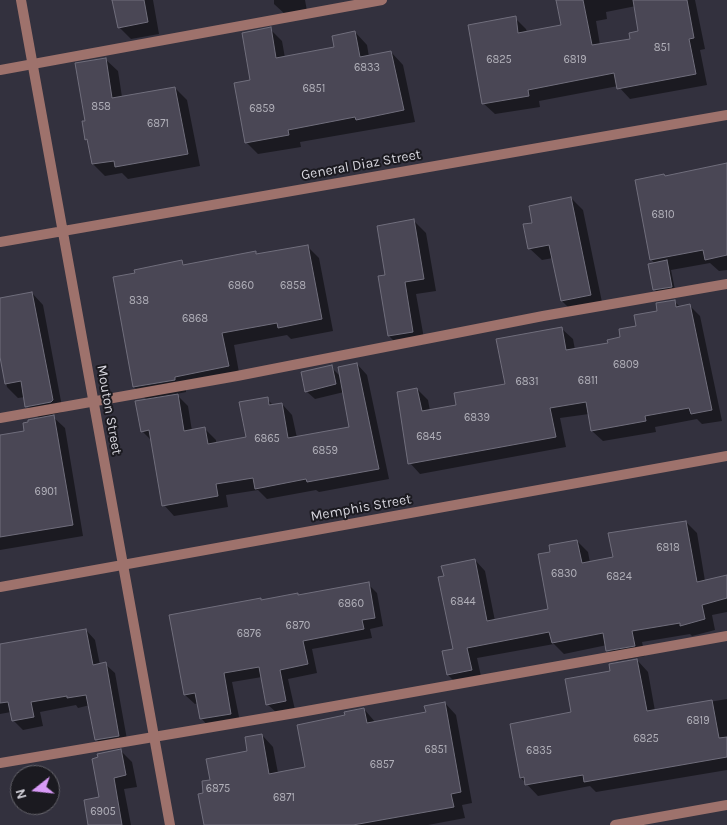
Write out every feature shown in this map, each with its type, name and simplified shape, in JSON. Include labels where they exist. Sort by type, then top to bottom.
[{"type":"street","name":"Mouton Street","points":[[21,0],[170,825]]},
{"type":"street","points":[[0,70],[382,0]]},
{"type":"street","name":"General Diaz Street","points":[[0,242],[727,115]]},
{"type":"street","points":[[0,418],[237,376],[543,316],[727,284]]},
{"type":"street","name":"Memphis Street","points":[[0,587],[727,456]]},
{"type":"street","points":[[0,763],[727,636]]},
{"type":"street","points":[[615,825],[727,805]]},
{"type":"building","points":[[112,0],[144,0],[148,22],[118,28]]},
{"type":"building","points":[[556,0],[583,0],[592,45],[630,39],[629,33],[638,31],[633,0],[687,0],[694,38],[689,39],[696,74],[617,89],[614,73],[528,90],[529,96],[482,104],[468,25],[516,16],[518,33],[561,25]]},
{"type":"building","points":[[271,27],[276,58],[334,47],[332,36],[355,31],[360,57],[391,51],[404,110],[356,120],[355,117],[288,130],[289,135],[245,143],[234,83],[250,80],[242,33]]},
{"type":"building","points":[[106,58],[112,98],[175,87],[188,154],[115,167],[114,161],[92,164],[87,139],[85,140],[82,121],[85,121],[75,63]]},
{"type":"building","points":[[727,163],[727,255],[705,260],[703,250],[650,260],[635,180],[664,174],[665,176]]},
{"type":"building","points":[[571,197],[591,295],[561,301],[549,245],[528,249],[523,224],[532,223],[529,206]]},
{"type":"building","points":[[414,219],[424,279],[405,282],[413,332],[388,336],[378,276],[385,275],[377,226]]},
{"type":"building","points":[[308,245],[322,319],[278,328],[277,323],[222,333],[229,366],[175,377],[175,380],[133,387],[113,277],[135,273],[134,270],[182,260],[183,265],[256,251],[256,254]]},
{"type":"building","points":[[667,260],[672,287],[653,290],[648,264]]},
{"type":"building","points":[[32,292],[53,400],[25,407],[21,381],[5,384],[0,357],[0,298]]},
{"type":"building","points":[[675,300],[676,307],[690,304],[712,410],[691,414],[689,408],[645,416],[646,421],[591,431],[586,402],[550,408],[556,437],[408,464],[397,392],[417,388],[422,411],[456,405],[454,393],[505,384],[496,339],[562,327],[566,350],[608,343],[607,340],[620,337],[619,329],[636,326],[634,315],[657,311],[656,303]]},
{"type":"building","points":[[357,363],[379,469],[307,482],[306,479],[255,489],[253,478],[216,484],[218,496],[162,506],[149,430],[141,432],[135,401],[178,394],[184,431],[205,427],[208,444],[246,437],[239,402],[268,397],[269,405],[282,403],[288,438],[349,427],[338,367]]},
{"type":"building","points":[[332,365],[336,384],[305,392],[301,372]]},
{"type":"building","points":[[54,415],[73,525],[0,537],[0,435],[24,431],[23,423],[28,422],[28,420]]},
{"type":"building","points":[[686,521],[697,582],[727,575],[727,598],[702,605],[705,619],[680,626],[680,623],[632,631],[635,646],[606,651],[603,633],[552,643],[549,632],[467,648],[472,670],[447,675],[442,651],[453,649],[438,577],[444,576],[441,566],[475,559],[487,621],[548,609],[538,554],[550,552],[549,545],[577,540],[582,563],[613,557],[608,533]]},
{"type":"building","points":[[369,582],[375,618],[362,620],[364,629],[303,641],[308,664],[280,670],[286,701],[266,705],[259,667],[224,673],[231,714],[200,719],[195,693],[184,695],[169,615],[261,598],[261,600],[298,593],[298,595]]},
{"type":"building","points":[[86,629],[93,665],[106,662],[119,736],[95,740],[86,695],[31,702],[34,717],[12,721],[8,702],[0,703],[0,644]]},
{"type":"building","points":[[637,659],[647,711],[712,700],[719,738],[727,737],[727,757],[584,782],[583,775],[525,785],[524,777],[520,778],[510,724],[571,712],[565,679],[610,671],[609,664]]},
{"type":"building","points":[[445,702],[461,792],[451,794],[454,807],[353,825],[204,825],[198,794],[203,793],[202,781],[210,780],[206,759],[247,751],[245,737],[262,734],[269,774],[305,767],[297,725],[345,715],[344,712],[364,708],[367,723],[426,712],[424,706]]},
{"type":"building","points":[[121,749],[126,775],[114,778],[122,825],[88,825],[84,800],[99,797],[92,759],[98,757],[97,754]]}]
